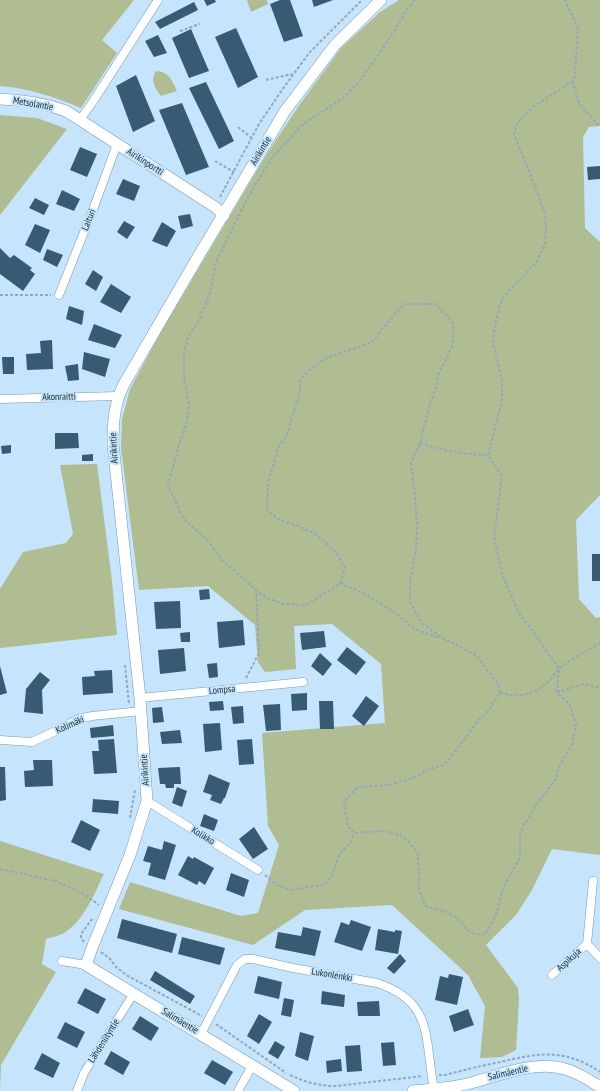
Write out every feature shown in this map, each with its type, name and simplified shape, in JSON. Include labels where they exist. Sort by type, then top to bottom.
[{"type":"street","points":[[80,120],[158,0]]},
{"type":"street","name":"Airikintie","points":[[86,965],[130,855],[148,802],[135,711],[140,698],[113,444],[113,419],[118,396],[183,282],[285,111],[335,45],[381,0]]},
{"type":"street","name":"Metsolantie","points":[[0,99],[26,100],[66,111]]},
{"type":"street","name":"Airikinportti","points":[[66,111],[215,207],[224,215]]},
{"type":"street","name":"Laituri","points":[[59,295],[94,207],[116,144]]},
{"type":"street","name":"Akonraitti","points":[[0,399],[118,396]]},
{"type":"street","name":"Lompsa","points":[[140,698],[304,682]]},
{"type":"street","name":"Kolimäki","points":[[0,740],[32,742],[78,719],[135,711]]},
{"type":"street","name":"Kolikko","points":[[148,802],[258,870]]},
{"type":"street","points":[[593,881],[587,944],[600,958]]},
{"type":"street","name":"Aspikuja","points":[[552,975],[587,944]]},
{"type":"street","name":"Lukonlenkki","points":[[200,1034],[237,965],[245,959],[253,959],[293,968],[377,983],[390,988],[403,996],[416,1008],[423,1021],[434,1089]]},
{"type":"street","name":"Salimäentie","points":[[62,961],[86,965],[134,992],[294,1091]]},
{"type":"street","name":"Lähdeniityntie","points":[[77,1091],[84,1073],[134,992]]},
{"type":"street","points":[[238,1091],[252,1066]]},
{"type":"street","name":"Salimäentie","points":[[413,1091],[470,1083],[516,1070],[544,1066],[562,1068],[579,1074],[600,1087]]},
{"type":"path","points":[[215,207],[252,138],[293,74],[309,53],[362,0]]},
{"type":"path","points":[[415,0],[360,81],[343,98],[303,124],[271,159],[247,199],[216,262],[210,293],[199,320],[189,335],[184,352],[184,376],[189,405],[187,421],[168,485],[183,518],[208,541],[222,560],[267,598],[284,604],[306,604],[321,596],[340,583],[345,568],[336,552],[314,533],[295,524],[278,520],[267,510],[268,483],[278,448],[287,435],[300,391],[300,380],[308,371],[324,359],[372,342],[396,312],[405,304],[436,304],[454,324],[452,347],[438,375],[437,386],[430,403],[420,443],[411,463],[417,530],[416,548],[410,582],[410,602],[421,622],[443,640]]},
{"type":"path","points":[[565,0],[578,28],[575,76],[573,81],[579,104],[600,128]]},
{"type":"path","points":[[180,31],[200,24]]},
{"type":"path","points":[[266,80],[293,74]]},
{"type":"path","points":[[354,833],[385,831],[403,836],[418,853],[419,889],[425,906],[453,915],[470,933],[477,936],[485,934],[496,915],[503,888],[520,858],[520,836],[523,826],[536,804],[555,780],[559,768],[572,745],[576,724],[570,705],[557,692],[559,668],[546,651],[534,631],[521,617],[503,577],[494,536],[502,476],[488,455],[502,401],[502,380],[493,343],[495,325],[502,299],[537,261],[545,244],[545,214],[514,134],[518,122],[533,107],[573,81]]},
{"type":"path","points":[[238,127],[252,138]]},
{"type":"path","points":[[215,161],[234,172]]},
{"type":"path","points":[[0,295],[59,295]]},
{"type":"path","points":[[420,443],[442,450],[470,455],[488,455]]},
{"type":"path","points":[[340,583],[363,593],[397,614],[414,629],[455,644],[477,656],[498,684],[500,692],[489,710],[478,721],[443,765],[427,770],[413,778],[388,785],[358,787],[344,802],[348,826],[354,833]]},
{"type":"path","points":[[241,688],[259,653],[256,590]]},
{"type":"path","points":[[500,692],[509,695],[525,695],[548,682],[559,668],[600,643]]},
{"type":"path","points":[[124,658],[135,711]]},
{"type":"path","points":[[557,692],[585,684],[600,688]]},
{"type":"path","points":[[129,820],[135,784]]},
{"type":"path","points":[[258,870],[277,885],[290,890],[323,885],[330,880],[339,855],[351,842],[354,833]]},
{"type":"path","points":[[0,869],[55,881],[84,894],[99,905],[97,909]]},
{"type":"path","points":[[95,914],[81,934],[82,941],[104,954],[117,968],[128,976],[209,1019],[289,1074],[311,1083],[324,1086],[336,1086],[432,1075],[445,1075],[529,1055],[544,1054],[567,1056],[594,1067],[600,1072]]},
{"type":"green space","points":[[0,0],[134,0],[102,40],[117,53],[81,108],[41,94],[0,86]]},
{"type":"green space","points":[[247,0],[267,0],[268,4],[251,12]]},
{"type":"green space","points":[[399,0],[600,0],[600,126],[589,127],[583,137],[585,228],[600,242],[600,495],[576,520],[579,599],[596,618],[600,617],[600,855],[552,849],[532,890],[516,915],[486,945],[518,988],[519,1000],[516,1050],[502,1057],[480,1058],[485,1006],[468,975],[392,905],[305,910],[253,945],[119,909],[130,882],[241,916],[258,913],[279,845],[268,826],[262,733],[385,723],[381,664],[332,624],[294,626],[296,669],[265,672],[258,662],[255,625],[208,586],[139,590],[121,448],[122,419],[130,389],[162,330],[268,152],[300,104],[341,48],[380,12]]},
{"type":"green space","points":[[156,71],[167,75],[172,80],[177,91],[161,96],[153,81]]},
{"type":"green space","points":[[0,115],[37,118],[67,129],[0,215]]},
{"type":"green space","points":[[97,464],[112,581],[117,635],[0,648],[0,589],[23,552],[66,543],[73,534],[60,465]]},
{"type":"green space","points":[[0,841],[104,874],[88,906],[77,922],[64,933],[46,939],[42,964],[56,972],[1,1065],[0,1091]]},
{"type":"building","points":[[204,0],[215,0],[216,2],[207,6]]},
{"type":"building","points":[[280,0],[290,0],[303,36],[284,42],[270,4]]},
{"type":"building","points":[[312,0],[333,0],[314,7]]},
{"type":"building","points":[[194,2],[198,10],[160,29],[155,22]]},
{"type":"building","points":[[236,28],[258,77],[238,88],[215,37]]},
{"type":"building","points":[[191,29],[209,71],[189,78],[172,38]]},
{"type":"building","points":[[158,35],[167,53],[154,57],[145,41]]},
{"type":"building","points":[[136,75],[155,121],[133,132],[116,86]]},
{"type":"building","points":[[206,82],[234,141],[219,149],[189,88]]},
{"type":"building","points":[[182,103],[209,167],[186,175],[159,110]]},
{"type":"building","points":[[80,147],[97,154],[87,177],[70,170]]},
{"type":"building","points":[[600,166],[600,179],[588,180],[587,167]]},
{"type":"building","points":[[123,179],[140,186],[134,201],[116,194]]},
{"type":"building","points":[[62,190],[80,199],[74,211],[56,204]]},
{"type":"building","points":[[35,198],[49,205],[44,215],[29,208]]},
{"type":"building","points":[[190,214],[193,226],[181,229],[178,216]]},
{"type":"building","points":[[124,221],[135,227],[127,239],[117,232]]},
{"type":"building","points":[[162,222],[176,231],[167,247],[152,241]]},
{"type":"building","points":[[35,224],[50,230],[40,253],[25,245]]},
{"type":"building","points":[[0,248],[10,258],[14,255],[32,268],[30,270],[35,274],[23,291],[0,274]]},
{"type":"building","points":[[47,249],[63,255],[57,267],[43,260]]},
{"type":"building","points":[[93,270],[103,277],[96,291],[85,284]]},
{"type":"building","points":[[111,284],[131,297],[121,313],[100,302]]},
{"type":"building","points":[[69,306],[84,311],[82,325],[66,319]]},
{"type":"building","points":[[94,324],[122,335],[115,348],[88,340]]},
{"type":"building","points":[[52,340],[53,369],[27,370],[26,354],[41,353],[40,341]]},
{"type":"building","points":[[84,352],[110,359],[105,377],[82,369]]},
{"type":"building","points":[[2,357],[14,357],[14,374],[3,374]]},
{"type":"building","points":[[78,364],[79,380],[68,381],[65,366]]},
{"type":"building","points":[[55,433],[78,433],[79,448],[55,449]]},
{"type":"building","points":[[11,445],[11,453],[2,454],[1,446]]},
{"type":"building","points":[[93,454],[93,461],[82,461],[82,455]]},
{"type":"building","points":[[592,554],[600,554],[600,581],[592,581]]},
{"type":"building","points":[[209,589],[210,599],[200,600],[199,590]]},
{"type":"building","points":[[180,601],[181,628],[156,629],[154,602]]},
{"type":"building","points":[[243,620],[245,645],[219,648],[217,622]]},
{"type":"building","points":[[324,631],[326,647],[302,650],[300,633]]},
{"type":"building","points":[[190,632],[190,642],[181,642],[180,633]]},
{"type":"building","points":[[347,647],[366,662],[356,675],[337,660]]},
{"type":"building","points":[[184,648],[186,671],[160,674],[158,650]]},
{"type":"building","points":[[320,653],[332,664],[323,676],[311,666]]},
{"type":"building","points":[[217,663],[218,677],[209,678],[207,664]]},
{"type":"building","points":[[0,666],[7,693],[0,695]]},
{"type":"building","points":[[112,670],[113,693],[83,695],[82,677],[95,676],[94,671]]},
{"type":"building","points":[[40,672],[50,680],[42,690],[43,714],[24,712],[26,689]]},
{"type":"building","points":[[307,693],[307,710],[292,711],[291,694]]},
{"type":"building","points":[[366,696],[379,706],[364,726],[352,716]]},
{"type":"building","points":[[223,701],[224,710],[210,711],[209,702]]},
{"type":"building","points":[[319,701],[333,701],[334,729],[320,729]]},
{"type":"building","points":[[280,704],[281,730],[266,731],[263,705]]},
{"type":"building","points":[[243,706],[244,723],[233,724],[231,707]]},
{"type":"building","points":[[162,707],[164,722],[153,723],[152,708]]},
{"type":"building","points":[[220,723],[222,750],[205,752],[203,724]]},
{"type":"building","points":[[113,725],[114,736],[91,738],[90,728]]},
{"type":"building","points":[[180,730],[182,743],[162,744],[160,732]]},
{"type":"building","points":[[114,739],[117,773],[94,774],[92,751],[99,751],[98,740]]},
{"type":"building","points":[[252,739],[254,764],[239,765],[237,740]]},
{"type":"building","points":[[33,760],[52,760],[53,786],[25,787],[24,771],[34,770]]},
{"type":"building","points":[[0,767],[5,767],[6,800],[0,801]]},
{"type":"building","points":[[180,767],[181,784],[174,784],[174,788],[166,788],[165,784],[160,784],[158,768]]},
{"type":"building","points":[[209,774],[230,783],[225,798],[221,804],[210,800],[212,795],[203,792]]},
{"type":"building","points":[[177,787],[187,791],[182,807],[172,803]]},
{"type":"building","points":[[93,799],[119,801],[118,814],[92,812]]},
{"type":"building","points":[[204,814],[218,820],[214,831],[200,826]]},
{"type":"building","points":[[81,820],[100,830],[90,851],[71,842]]},
{"type":"building","points":[[254,827],[268,849],[253,859],[239,839]]},
{"type":"building","points":[[164,841],[176,845],[165,880],[148,875],[151,863],[143,861],[148,846],[162,850]]},
{"type":"building","points":[[188,856],[193,859],[194,857],[214,868],[205,885],[199,881],[197,885],[178,875]]},
{"type":"building","points":[[231,873],[249,880],[244,897],[226,890]]},
{"type":"building","points":[[122,919],[177,934],[172,953],[117,938]]},
{"type":"building","points":[[351,920],[371,927],[362,951],[334,942],[341,922],[349,925]]},
{"type":"building","points":[[303,927],[321,931],[315,956],[275,948],[278,932],[301,936]]},
{"type":"building","points":[[378,929],[395,932],[395,930],[402,931],[398,954],[375,950]]},
{"type":"building","points":[[182,937],[225,948],[220,965],[178,954]]},
{"type":"building","points":[[400,954],[406,961],[394,974],[387,968]]},
{"type":"building","points":[[155,971],[195,996],[190,1004],[150,980]]},
{"type":"building","points":[[449,974],[463,977],[457,1005],[435,1000],[440,976],[448,978]]},
{"type":"building","points":[[258,976],[282,982],[279,999],[254,993]]},
{"type":"building","points":[[85,988],[106,999],[98,1014],[77,1003]]},
{"type":"building","points":[[322,991],[345,995],[344,1007],[321,1004]]},
{"type":"building","points":[[284,998],[294,1000],[291,1017],[281,1015]]},
{"type":"building","points":[[379,1001],[380,1016],[358,1016],[357,1002]]},
{"type":"building","points":[[468,1009],[474,1025],[454,1032],[449,1016]]},
{"type":"building","points":[[259,1014],[272,1022],[259,1044],[247,1036]]},
{"type":"building","points":[[140,1016],[159,1028],[151,1041],[132,1029]]},
{"type":"building","points":[[65,1022],[85,1032],[77,1048],[57,1038]]},
{"type":"building","points":[[300,1032],[314,1036],[308,1061],[295,1056]]},
{"type":"building","points":[[275,1041],[285,1047],[278,1059],[268,1053]]},
{"type":"building","points":[[394,1042],[396,1065],[383,1066],[381,1043]]},
{"type":"building","points":[[360,1045],[362,1071],[347,1072],[345,1046]]},
{"type":"building","points":[[111,1051],[130,1062],[123,1075],[104,1064]]},
{"type":"building","points":[[42,1053],[60,1063],[53,1078],[34,1069]]},
{"type":"building","points":[[341,1059],[342,1071],[327,1073],[326,1061]]},
{"type":"building","points":[[212,1060],[233,1072],[225,1085],[204,1073]]}]
